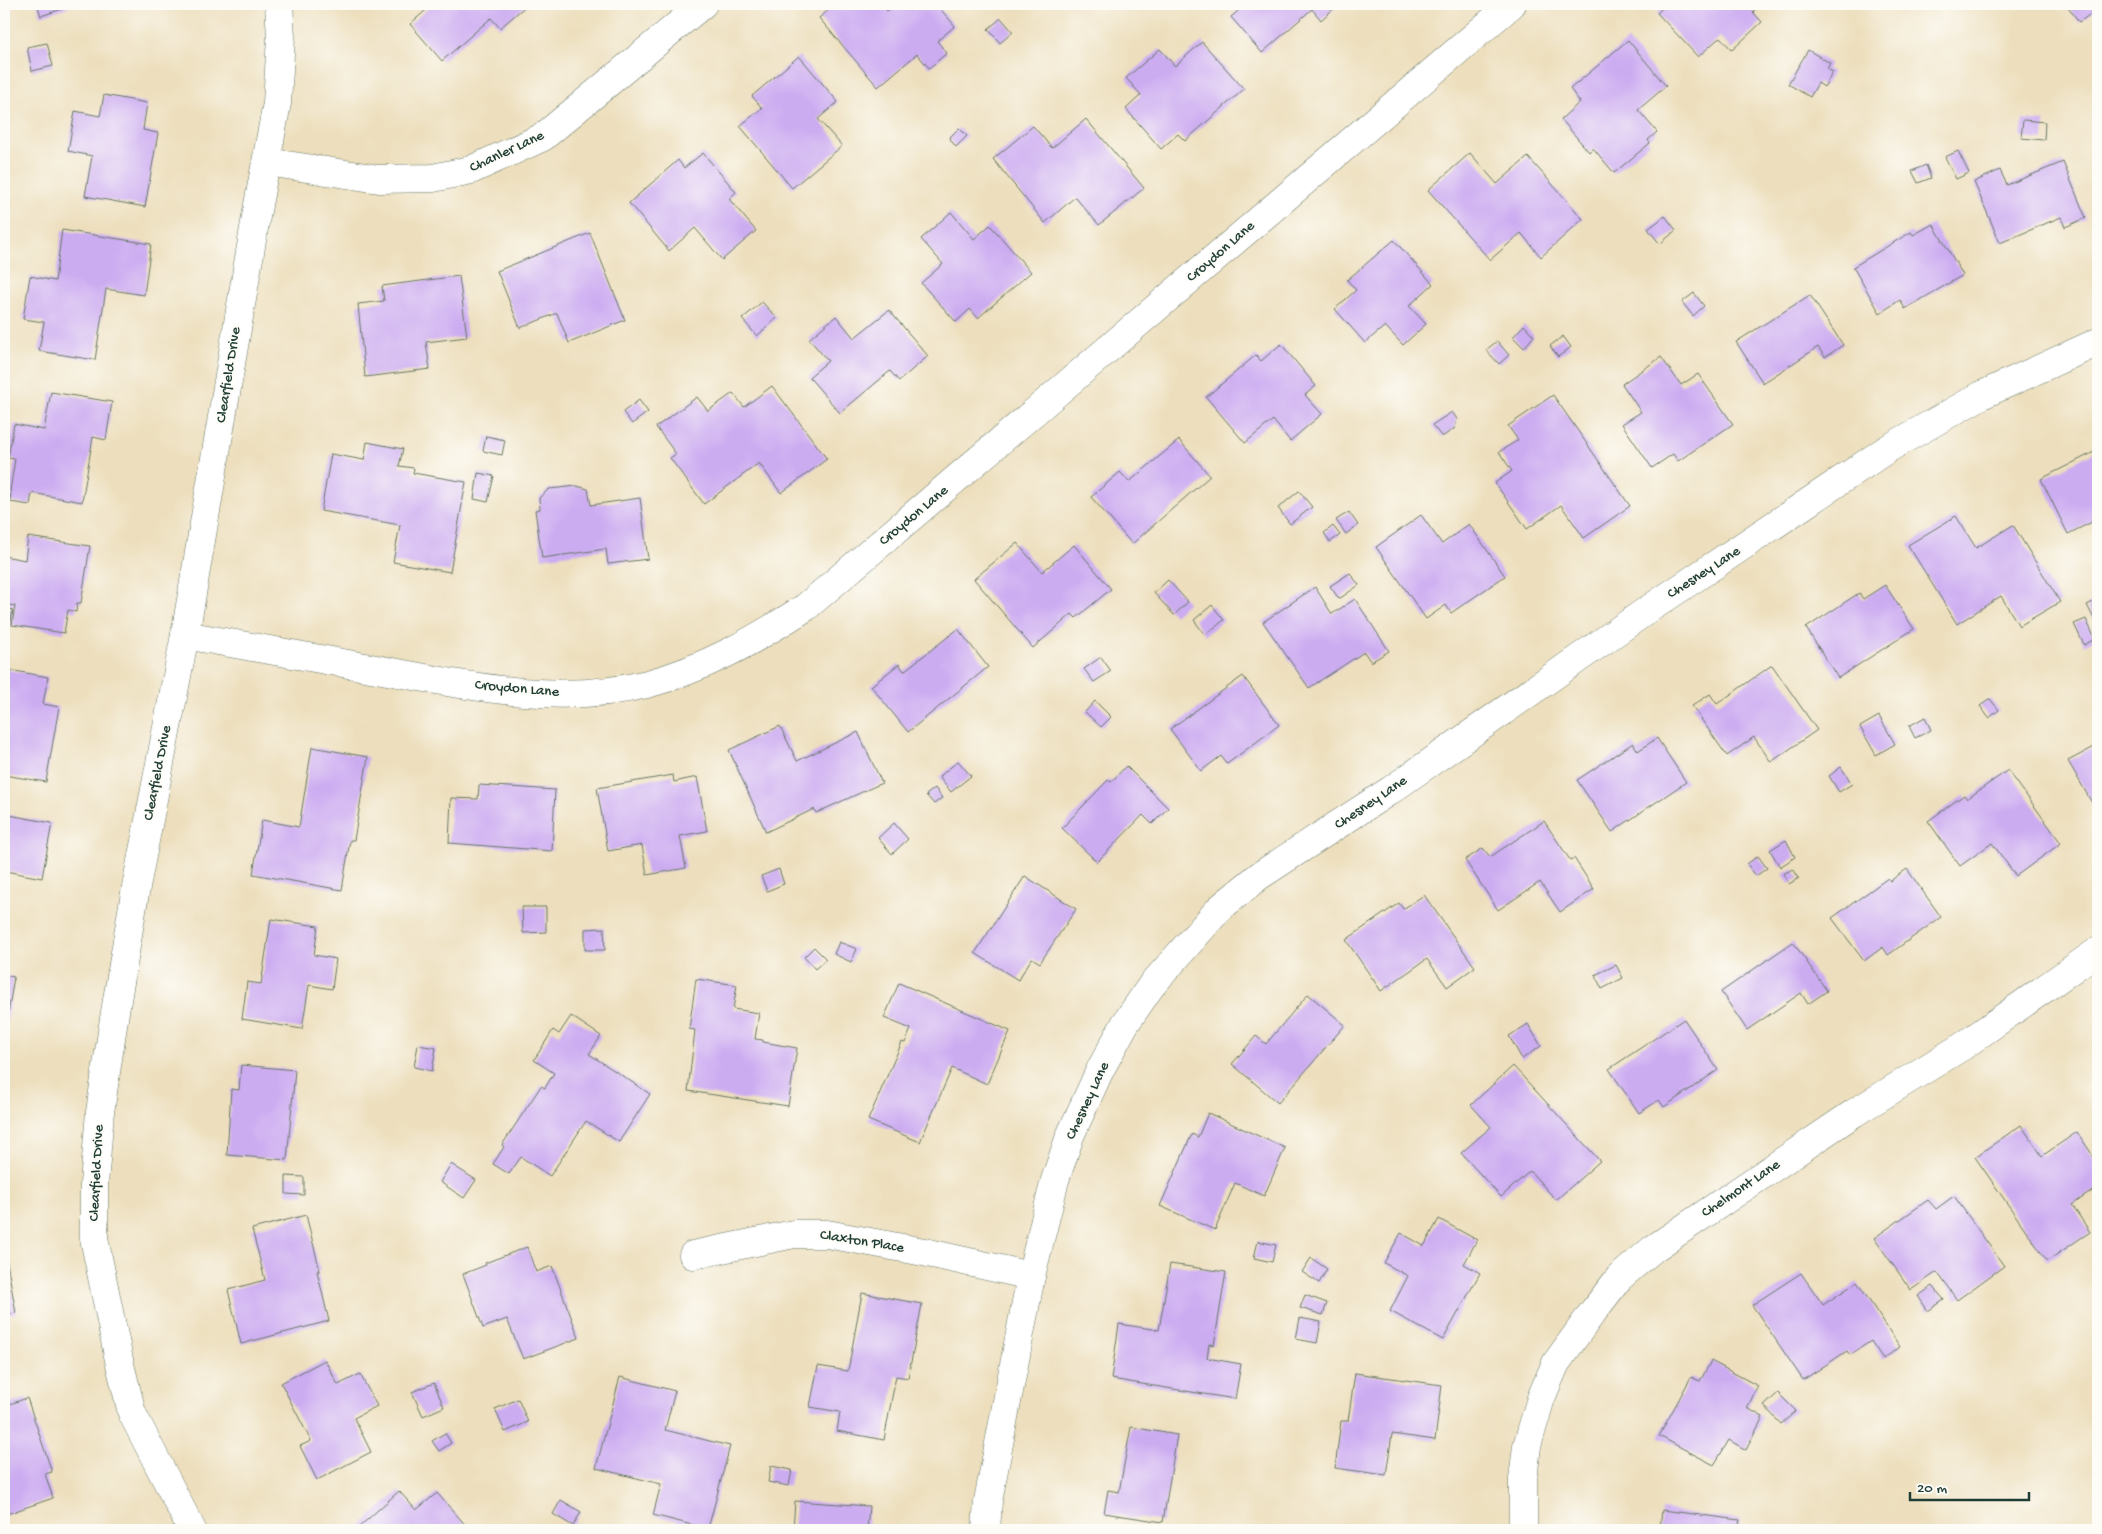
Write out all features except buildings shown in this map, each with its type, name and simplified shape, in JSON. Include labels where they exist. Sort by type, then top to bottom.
[{"type":"street","name":"Clearfield Drive","points":[[192,1530],[132,1413],[96,1247],[94,1202],[100,1112],[115,1012],[136,887],[185,635],[277,103],[281,38],[279,4]]},
{"type":"street","name":"Chanler Lane","points":[[267,162],[379,179],[433,178],[471,170],[543,137],[703,4]]},
{"type":"street","name":"Croydon Lane","points":[[185,635],[466,685],[539,694],[596,692],[647,684],[722,656],[758,638],[806,607],[1512,4]]},
{"type":"street","name":"Chesney Lane","points":[[986,1530],[988,1501],[1031,1276],[1055,1180],[1070,1136],[1100,1070],[1125,1024],[1151,986],[1220,908],[1259,876],[1391,790],[1646,611],[1888,448],[1982,395],[2098,342]]},
{"type":"street","name":"Chelmont Lane","points":[[1523,1530],[1523,1480],[1528,1446],[1541,1398],[1556,1364],[1594,1309],[1619,1278],[1653,1248],[1854,1113],[1963,1046],[2098,951]]},
{"type":"street","name":"Claxton Place","points":[[693,1255],[794,1234],[827,1234],[924,1252],[1031,1276]]}]
